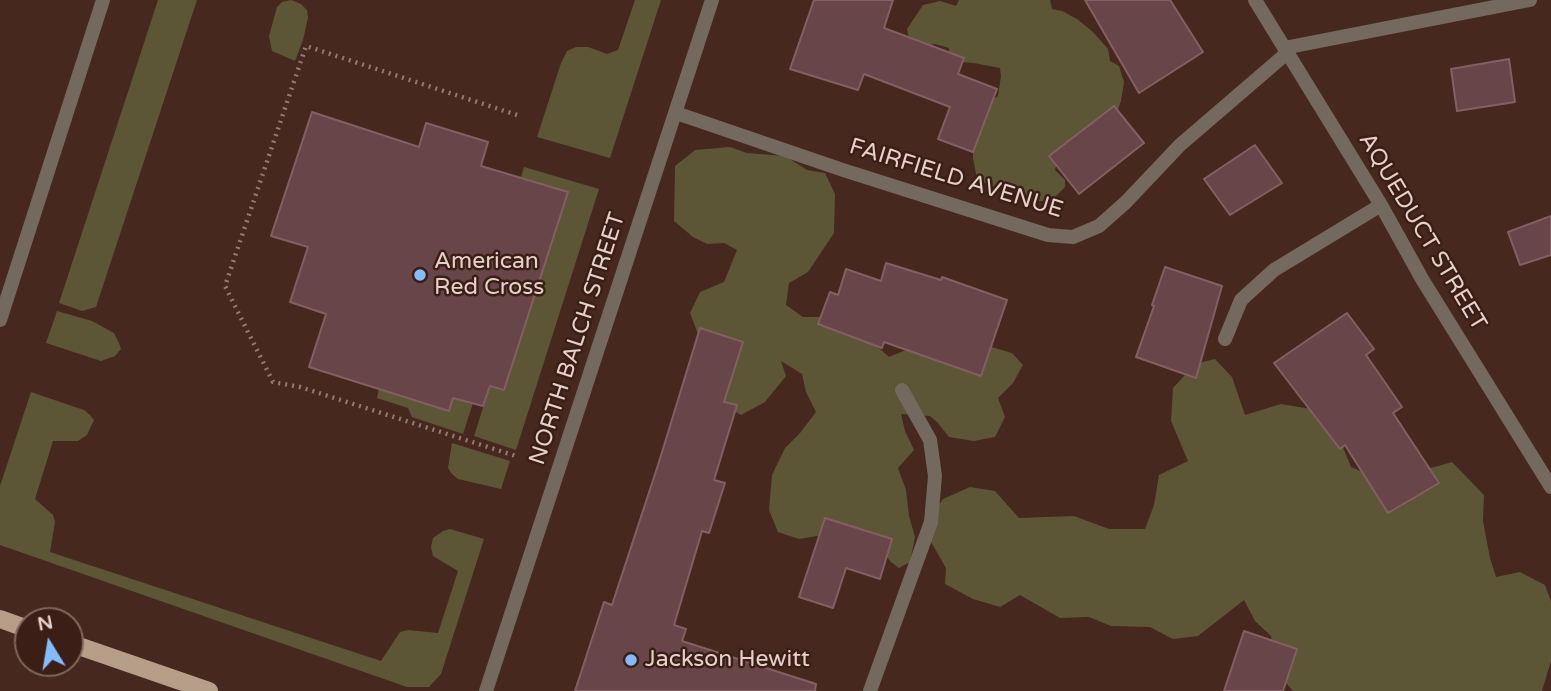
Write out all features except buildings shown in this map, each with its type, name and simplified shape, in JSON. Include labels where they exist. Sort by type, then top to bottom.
[{"type":"main road","points":[[84,648],[209,691]]},
{"type":"street","points":[[0,320],[103,0]]},
{"type":"street","name":"NORTH BALCH STREET","points":[[486,691],[712,0]]},
{"type":"street","name":"AQUEDUCT STREET","points":[[1255,0],[1381,205],[1422,279],[1551,487]]},
{"type":"street","points":[[1286,50],[1530,0]]},
{"type":"street","name":"FAIRFIELD AVENUE","points":[[676,113],[843,170],[1048,235],[1073,237],[1099,226],[1126,202],[1180,145],[1286,50]]},
{"type":"street","points":[[1225,340],[1241,300],[1274,270],[1381,205]]},
{"type":"street","points":[[870,691],[931,522],[935,476],[930,440],[902,390]]},
{"type":"path","points":[[517,115],[306,46],[225,286],[272,382],[300,387],[519,457]]},
{"type":"shaded area","points":[[158,0],[197,0],[96,307],[82,311],[59,303]]},
{"type":"shaded area","points":[[291,0],[307,10],[308,18],[295,61],[272,51],[269,36],[277,7],[282,2]]},
{"type":"shaded area","points":[[635,0],[661,0],[610,158],[537,137],[567,51],[576,47],[588,47],[607,54],[618,50]]},
{"type":"shaded area","points":[[959,0],[1050,0],[1052,9],[1077,19],[1093,32],[1108,49],[1110,61],[1119,66],[1124,82],[1115,118],[1058,159],[1055,170],[1065,180],[1065,187],[1051,201],[1028,201],[1007,184],[996,189],[977,179],[973,136],[985,104],[998,96],[1000,68],[950,61],[949,48],[935,44],[919,47],[908,35],[907,29],[923,5],[940,1],[956,6]]},
{"type":"shaded area","points":[[730,147],[747,153],[785,156],[807,170],[825,173],[835,194],[834,233],[808,272],[789,283],[786,305],[803,317],[829,317],[858,329],[889,357],[933,339],[985,345],[1012,353],[1023,365],[1013,383],[998,398],[1005,417],[995,437],[974,441],[949,437],[930,416],[901,414],[914,450],[898,468],[906,490],[915,537],[910,562],[899,568],[874,541],[829,534],[799,539],[778,532],[769,510],[772,475],[785,448],[816,412],[806,392],[802,374],[781,361],[786,376],[765,402],[741,415],[726,406],[716,389],[690,313],[700,292],[724,282],[737,250],[724,243],[707,244],[693,237],[674,221],[675,166],[695,150]]},
{"type":"shaded area","points":[[524,167],[599,189],[516,450],[474,436],[490,386],[504,390],[568,192],[521,177]]},
{"type":"shaded area","points":[[57,311],[92,321],[114,333],[121,349],[115,356],[101,361],[46,343]]},
{"type":"shaded area","points":[[1215,359],[1232,377],[1245,415],[1281,404],[1317,410],[1333,423],[1351,467],[1374,477],[1417,472],[1452,462],[1484,495],[1483,521],[1496,577],[1520,572],[1545,585],[1551,601],[1551,661],[1542,691],[1293,691],[1276,671],[1271,636],[1255,621],[1244,600],[1198,636],[1173,639],[1150,627],[1111,626],[1089,617],[1060,618],[1020,595],[1000,607],[973,599],[945,584],[946,568],[923,528],[943,499],[970,487],[995,491],[1019,518],[1074,516],[1109,529],[1145,529],[1154,505],[1159,475],[1188,461],[1171,421],[1173,388],[1195,364]]},
{"type":"shaded area","points":[[379,389],[449,410],[454,397],[473,403],[463,434],[412,417],[408,408],[377,398]]},
{"type":"shaded area","points":[[31,392],[84,410],[94,420],[87,435],[78,441],[53,441],[35,499],[53,515],[55,522],[50,552],[381,661],[400,632],[408,630],[438,633],[458,571],[433,556],[433,538],[450,529],[484,539],[441,674],[429,687],[407,687],[0,545],[0,486]]},
{"type":"shaded area","points":[[452,443],[510,461],[501,489],[458,479],[452,474],[448,468]]},
{"type":"place","name":"American Red Cross","points":[[420,275]]},
{"type":"place","name":"Jackson Hewitt","points":[[631,660]]}]
